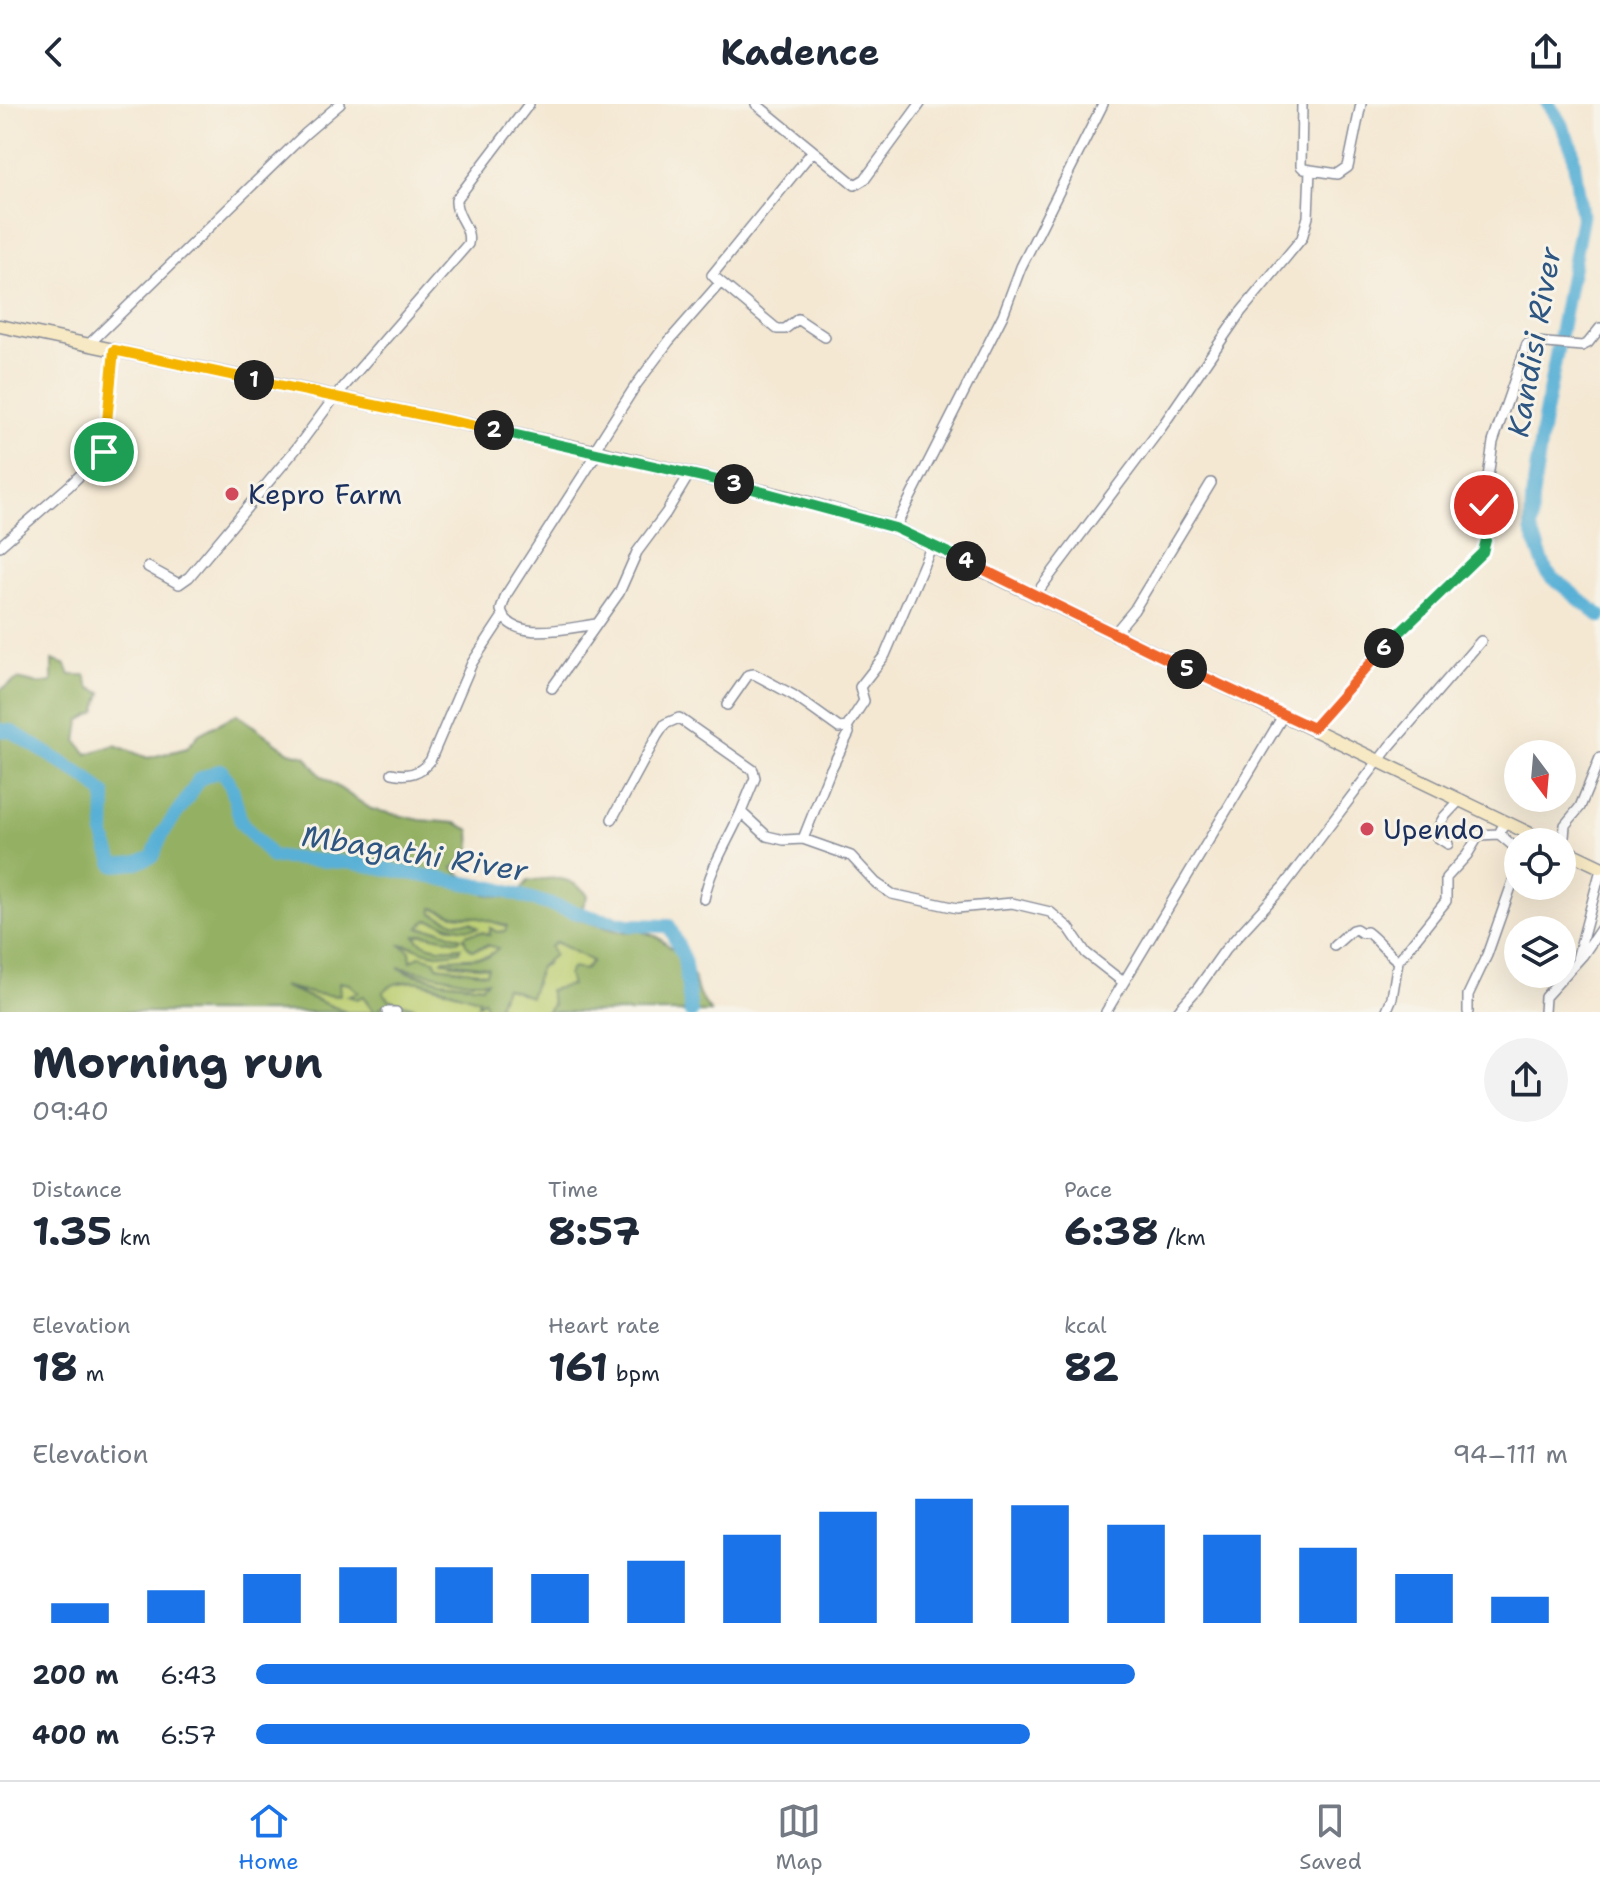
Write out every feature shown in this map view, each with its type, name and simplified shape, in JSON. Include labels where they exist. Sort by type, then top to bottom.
[{"type":"street","points":[[88,345],[305,134],[340,104]]},
{"type":"street","points":[[148,567],[182,584],[296,449],[334,398],[468,244],[468,228],[457,213],[456,200],[529,104]]},
{"type":"street","points":[[756,104],[812,152],[853,184],[859,185],[920,104]]},
{"type":"street","points":[[895,528],[1003,315],[1021,267],[1103,104]]},
{"type":"street","points":[[1302,104],[1300,160],[1304,169],[1338,174],[1348,167],[1361,104]]},
{"type":"street","points":[[712,275],[812,152]]},
{"type":"street","points":[[1036,594],[1161,428],[1240,313],[1302,238],[1308,217],[1310,170]]},
{"type":"street","points":[[712,275],[777,329],[785,329],[795,319],[802,319],[825,337]]},
{"type":"street","points":[[392,773],[410,774],[430,761],[472,663],[503,616],[502,602],[636,385],[669,341],[720,283],[712,275]]},
{"type":"street","points":[[0,326],[690,473],[895,528],[1380,761],[1459,801],[1504,831]]},
{"type":"street","points":[[1313,728],[1387,645],[1483,552],[1486,540],[1484,505],[1493,442],[1527,344],[1582,346],[1600,328]]},
{"type":"street","points":[[0,546],[104,452],[114,350]]},
{"type":"street","points":[[552,688],[619,593],[637,552],[690,473]]},
{"type":"street","points":[[1113,635],[1134,610],[1211,483]]},
{"type":"street","points":[[727,705],[748,675],[752,674],[793,695],[839,728],[847,727],[864,701],[860,687],[885,655],[932,545]]},
{"type":"street","points":[[503,616],[517,628],[529,631],[597,624]]},
{"type":"street","points":[[1177,1012],[1225,950],[1283,887],[1389,747],[1481,641]]},
{"type":"street","points":[[1105,1012],[1284,714]]},
{"type":"street","points":[[612,819],[657,736],[665,724],[679,718],[753,770],[755,778],[724,851],[709,876],[704,899]]},
{"type":"street","points":[[803,839],[849,733],[847,727]]},
{"type":"street","points":[[1565,828],[1580,807],[1600,758]]},
{"type":"street","points":[[1448,844],[1435,833],[1459,801]]},
{"type":"street","points":[[741,812],[767,836],[784,840],[803,839],[851,856],[876,883],[892,894],[957,908],[1012,903],[1050,912],[1069,928],[1086,953],[1123,982]]},
{"type":"street","points":[[1386,1012],[1392,998],[1398,961],[1446,901],[1446,878],[1467,855],[1479,835],[1502,828]]},
{"type":"street","points":[[1576,855],[1600,867]]},
{"type":"street","points":[[1576,959],[1600,873]]},
{"type":"street","points":[[1468,1012],[1468,995],[1487,955],[1506,900]]},
{"type":"street","points":[[1334,946],[1356,929],[1378,939],[1387,953],[1398,961]]},
{"type":"street","points":[[1576,962],[1600,930]]},
{"type":"street","points":[[1544,1012],[1545,997],[1553,988]]},
{"type":"street","points":[[387,1012],[396,1012]]},
{"type":"green space","points":[[52,660],[66,665],[70,675],[85,675],[90,688],[102,693],[96,712],[80,721],[77,741],[87,754],[115,745],[148,758],[187,748],[199,734],[237,714],[289,752],[306,756],[320,775],[371,809],[420,820],[456,823],[470,830],[471,852],[453,868],[485,894],[513,899],[528,881],[553,878],[575,884],[588,895],[577,919],[620,932],[640,931],[658,937],[689,963],[699,995],[711,1012],[547,1012],[553,1005],[549,990],[571,985],[568,975],[571,968],[585,970],[592,961],[556,942],[550,947],[554,955],[540,967],[530,997],[505,987],[498,1005],[508,1012],[476,1012],[486,1008],[484,1000],[478,1005],[479,999],[416,982],[393,985],[383,992],[390,1000],[414,1007],[406,1009],[384,1005],[375,1012],[363,996],[357,999],[347,996],[358,992],[349,984],[339,982],[340,996],[282,986],[346,1012],[8,1012],[0,1009],[0,690],[18,679],[38,684],[52,682]],"holes":[[[433,908],[507,926],[505,931],[497,932],[490,928],[490,935],[482,932],[464,937],[472,950],[487,945],[498,948],[488,957],[442,961],[488,967],[486,973],[437,966],[435,960],[419,956],[411,961],[410,951],[401,945],[434,954],[460,951],[461,947],[436,948],[419,940],[415,936],[424,934],[458,941],[461,938],[440,930],[419,928],[427,920],[478,928],[471,922],[454,922],[432,913]],[[398,967],[467,981],[487,981],[482,986],[441,981]]]},
{"type":"green space","points":[[432,908],[508,926],[506,931],[497,932],[490,928],[491,935],[482,932],[468,934],[472,950],[493,945],[498,948],[487,956],[451,964],[489,967],[486,974],[410,962],[400,946],[442,954],[460,947],[436,948],[419,940],[415,936],[424,934],[457,941],[440,930],[419,928],[427,919],[449,927],[477,928],[471,922],[454,922],[431,913]]},
{"type":"green space","points":[[555,942],[592,961],[571,984],[562,989],[547,1012],[508,1012],[498,1005],[505,986],[532,985],[540,967],[547,964],[550,947]]},
{"type":"green space","points":[[395,967],[488,981],[483,986],[441,981]]},
{"type":"green space","points":[[416,981],[479,999],[478,1003],[485,1000],[486,1008],[476,1012],[375,1012],[384,1005],[406,1009],[412,1007],[390,1000],[382,992],[392,984]]},
{"type":"green space","points":[[338,982],[349,984],[359,992],[349,996],[363,996],[374,1012],[346,1012],[279,985],[339,996]]},
{"type":"waterway","name":"Kandisi River","points":[[1548,104],[1572,148],[1582,218],[1544,419],[1532,499],[1531,530],[1547,573],[1600,616]]},
{"type":"waterway","name":"Mbagathi River","points":[[0,730],[11,731],[88,779],[105,795],[104,836],[114,865],[136,863],[153,856],[162,835],[199,779],[221,770],[232,788],[241,822],[272,857],[354,863],[498,889],[629,925],[669,926],[684,958],[691,1012]]},
{"type":"place","name":"Kepro Farm","points":[[232,494]]},
{"type":"place","name":"Upendo","points":[[1367,829]]},
{"type":"route","points":[[104,452],[114,350],[598,452],[787,497],[895,528],[1036,594],[1113,635],[1313,728],[1387,645],[1483,552],[1486,546],[1484,505]]}]
